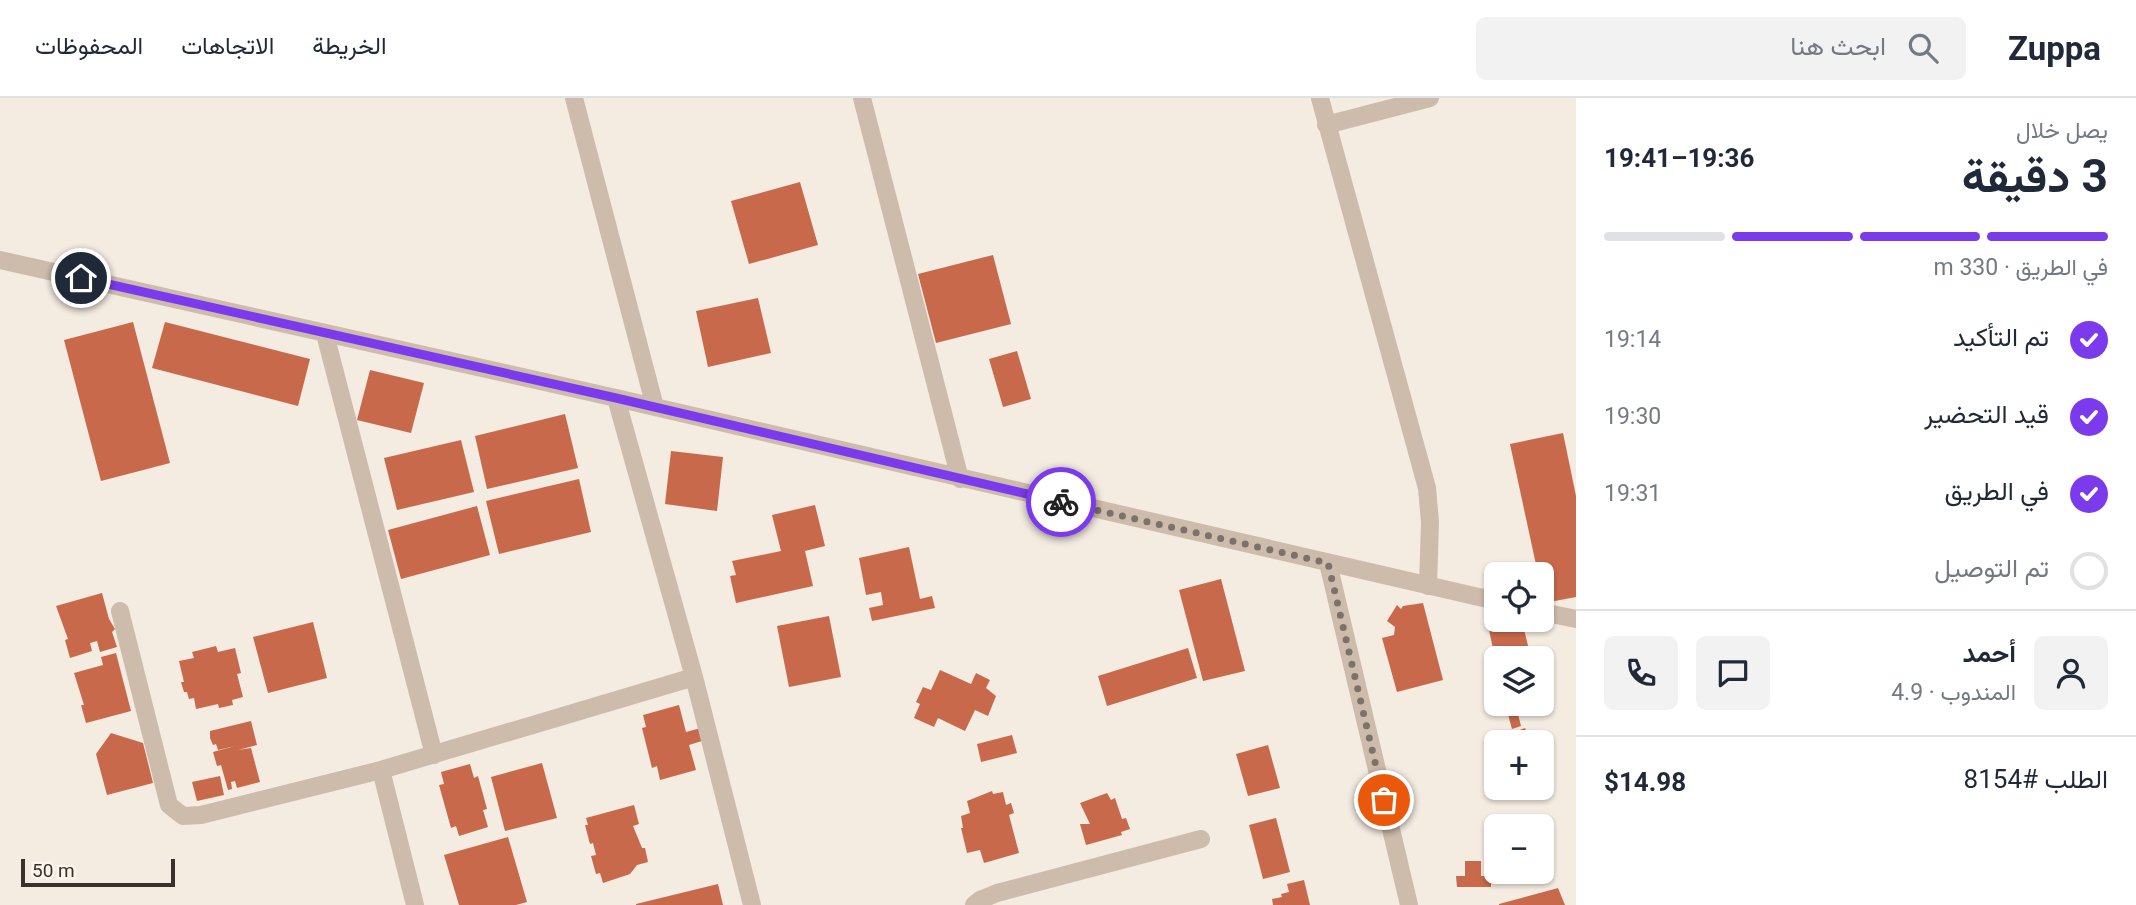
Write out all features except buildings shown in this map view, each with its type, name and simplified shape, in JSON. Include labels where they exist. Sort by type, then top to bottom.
[{"type":"street","points":[[574,98],[655,407]]},
{"type":"street","points":[[862,98],[960,479]]},
{"type":"street","points":[[1320,98],[1427,488],[1430,522],[1428,586]]},
{"type":"street","points":[[1326,125],[1430,98]]},
{"type":"street","points":[[0,260],[616,398],[1484,598]]},
{"type":"street","points":[[325,334],[434,755]]},
{"type":"street","points":[[616,398],[694,677],[752,905]]},
{"type":"street","points":[[1328,563],[1409,905]]},
{"type":"street","points":[[120,611],[169,805],[183,817],[201,815],[381,770],[694,677]]},
{"type":"street","points":[[1554,614],[1576,619]]},
{"type":"street","points":[[381,770],[415,905]]},
{"type":"street","points":[[974,905],[996,893],[1200,839]]},
{"type":"way so far","points":[[1061,502],[1328,563],[1384,800]]},
{"type":"route","points":[[81,278],[616,398],[1061,502]]}]
